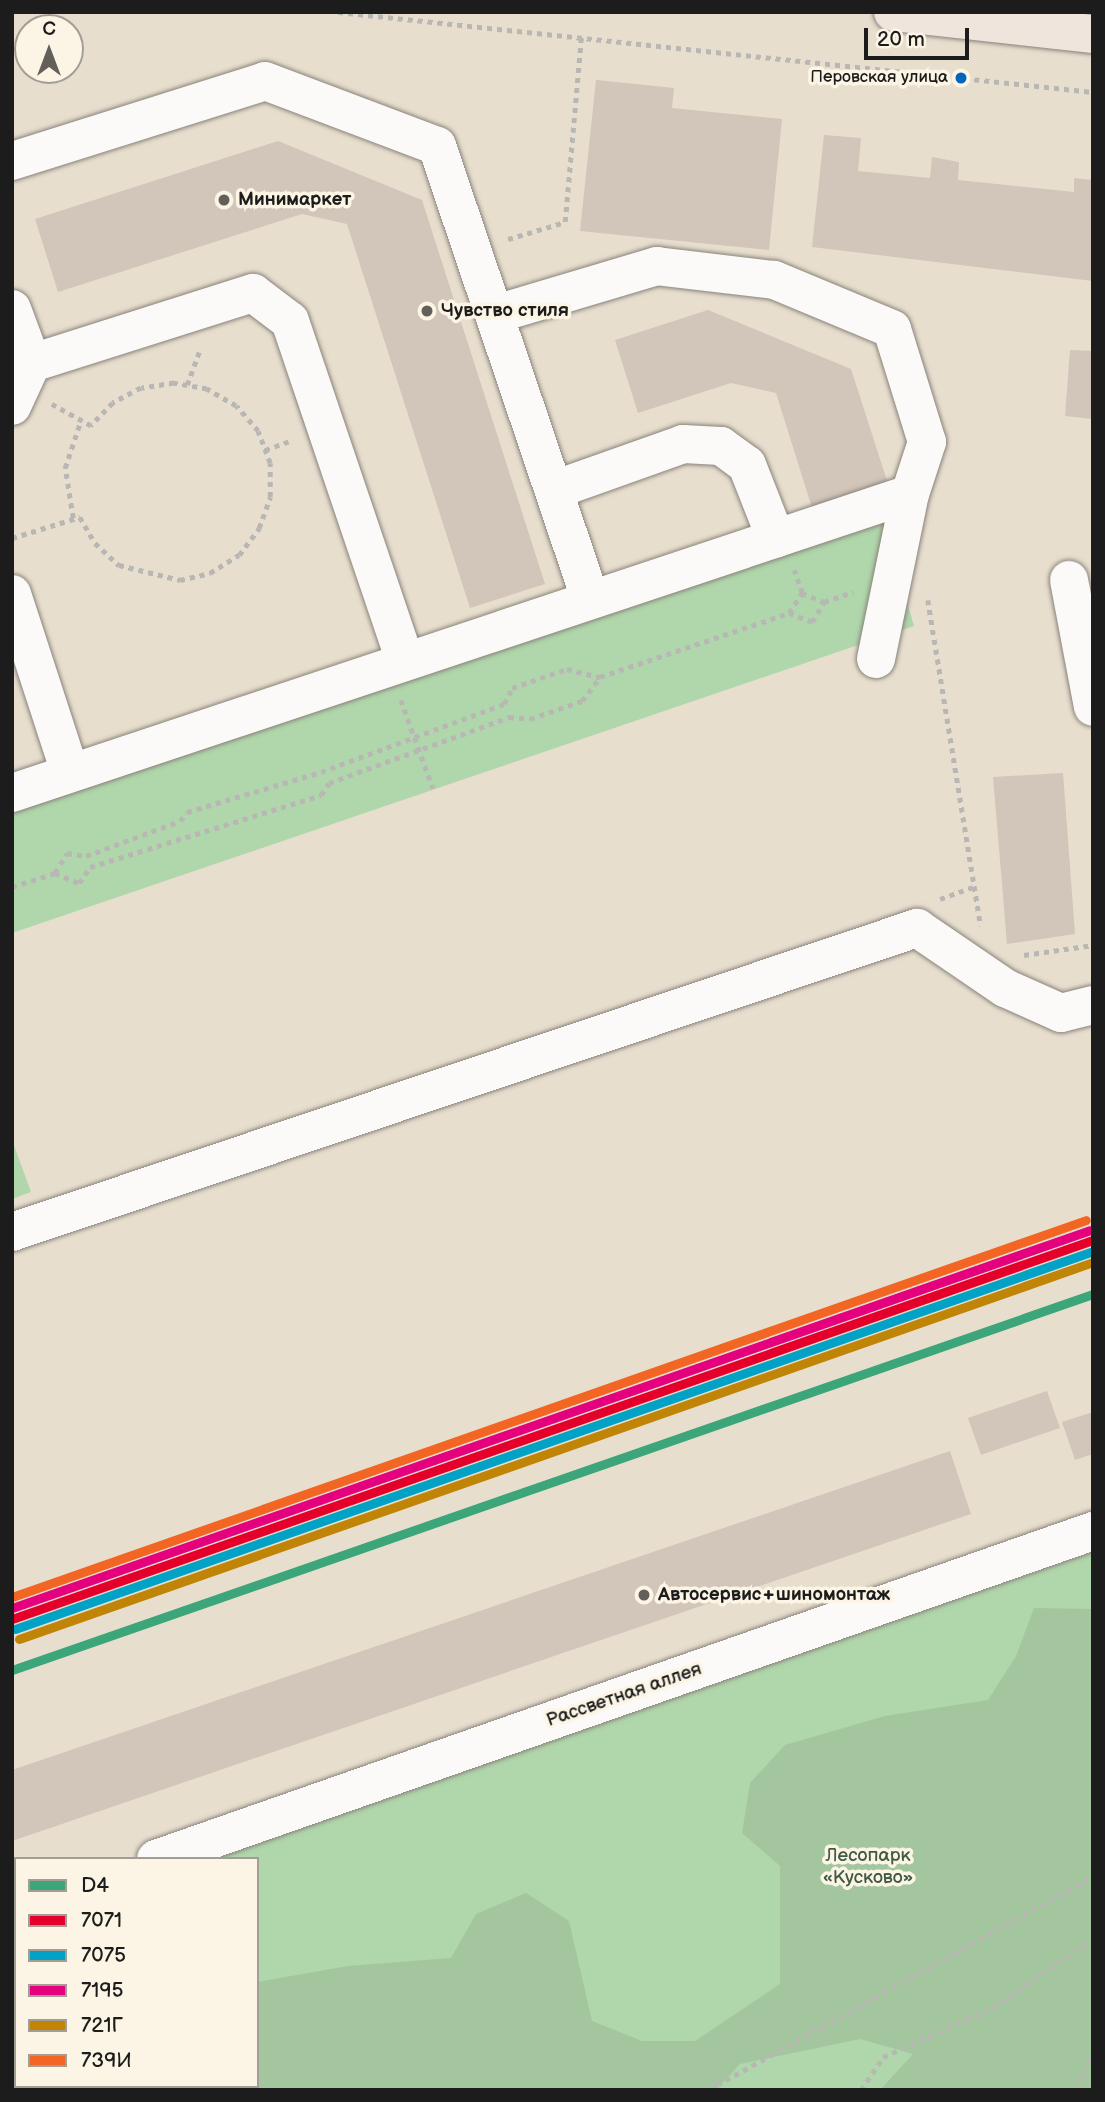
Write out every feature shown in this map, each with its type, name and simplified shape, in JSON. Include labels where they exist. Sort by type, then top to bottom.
[{"type":"main road","points":[[893,12],[1093,34]]},
{"type":"street","points":[[12,161],[265,81],[437,146],[496,314],[590,600]]},
{"type":"street","points":[[496,314],[657,266],[774,279],[892,329],[927,442],[910,494],[876,659]]},
{"type":"street","points":[[12,309],[22,386],[253,293],[290,321],[397,664]]},
{"type":"street","points":[[554,489],[683,444],[721,446],[747,465],[779,538]]},
{"type":"street","points":[[12,793],[910,494]]},
{"type":"street","points":[[1069,580],[1093,707]]},
{"type":"street","points":[[12,594],[70,774]]},
{"type":"street","points":[[12,1232],[917,928],[1004,988],[1061,1013],[1093,1005]]},
{"type":"street","name":"Рассветная аллея","points":[[162,1857],[1093,1531]]},
{"type":"path","points":[[338,12],[1093,92]]},
{"type":"path","points":[[473,250],[565,222],[581,38]]},
{"type":"path","points":[[12,538],[80,517],[96,544],[119,565],[180,580],[210,573],[239,555],[259,528],[270,497],[270,463],[258,431],[236,406],[207,389],[174,383],[141,388],[113,403],[91,426],[22,386]]},
{"type":"path","points":[[73,518],[65,468],[80,420]]},
{"type":"path","points":[[779,538],[802,593],[824,602]]},
{"type":"path","points":[[789,613],[812,622],[824,602],[863,589]]},
{"type":"path","points":[[55,873],[67,853],[86,856],[180,821],[187,812],[414,737],[504,704],[512,688],[567,669],[600,677],[789,613],[802,593]]},
{"type":"path","points":[[928,596],[983,936]]},
{"type":"path","points":[[397,664],[414,737],[433,788]]},
{"type":"path","points":[[12,887],[55,873],[79,883],[90,867],[321,795],[329,783],[509,717],[530,719],[582,701],[600,677]]},
{"type":"path","points":[[1014,956],[1093,945]]},
{"type":"path","points":[[708,2090],[1093,1877]]},
{"type":"path","points":[[861,2090],[883,2057],[992,2008],[1093,1939]]},
{"type":"path","points":[[1076,2090],[1093,2057]]},
{"type":"green space","points":[[881,515],[914,626],[12,933],[12,804]]},
{"type":"green space","points":[[12,1140],[31,1192],[12,1199]]},
{"type":"green space","name":"Лесопарк «Кусково»","points":[[1093,1552],[1093,2090],[12,2090],[259,2088],[259,1857],[191,1857]]},
{"type":"green space","points":[[1034,1608],[1093,1609],[1093,2090],[880,2090],[913,2054],[860,2039],[740,2064],[716,2090],[12,2090],[14,2004],[14,2088],[259,2088],[259,1982],[348,1966],[451,1958],[476,1914],[526,1893],[569,1921],[592,2021],[642,2041],[695,2041],[780,1984],[780,1866],[742,1833],[750,1783],[785,1745],[885,1716],[988,1700],[1016,1656]]},
{"type":"building","points":[[596,80],[674,88],[672,108],[782,119],[769,250],[580,231]]},
{"type":"building","points":[[824,135],[861,138],[858,171],[930,178],[932,157],[959,162],[958,180],[1074,192],[1074,178],[1093,180],[1093,281],[812,247]]},
{"type":"building","points":[[278,141],[422,200],[545,584],[470,608],[347,224],[302,214],[58,292],[35,219]]},
{"type":"building","points":[[708,310],[851,369],[889,487],[813,511],[776,393],[731,383],[638,413],[615,340]]},
{"type":"building","points":[[1070,350],[1093,351],[1093,419],[1065,416]]},
{"type":"building","points":[[1063,773],[1075,934],[1007,944],[993,777]]},
{"type":"building","points":[[1047,1391],[1060,1428],[981,1455],[968,1418]]},
{"type":"building","points":[[1093,1412],[1093,1454],[1075,1460],[1062,1422]]},
{"type":"building","points":[[950,1451],[971,1514],[12,1841],[12,1770]]},
{"type":"transit line","name":"739И","points":[[12,1597],[1086,1220]]},
{"type":"transit line","name":"7195","points":[[12,1608],[1090,1230]]},
{"type":"transit line","name":"7071","points":[[12,1619],[1093,1240]]},
{"type":"transit line","name":"7075","points":[[15,1629],[1093,1251]]},
{"type":"transit line","name":"721Г","points":[[19,1639],[1093,1262]]},
{"type":"transit line","name":"D4","points":[[12,1670],[1093,1294]]},
{"type":"place","name":"Перовская улица","points":[[961,78]]},
{"type":"place","name":"Минимаркет","points":[[224,200]]},
{"type":"place","name":"Чувство стиля","points":[[427,311]]},
{"type":"place","name":"Автосервис+шиномонтаж","points":[[644,1595]]}]
